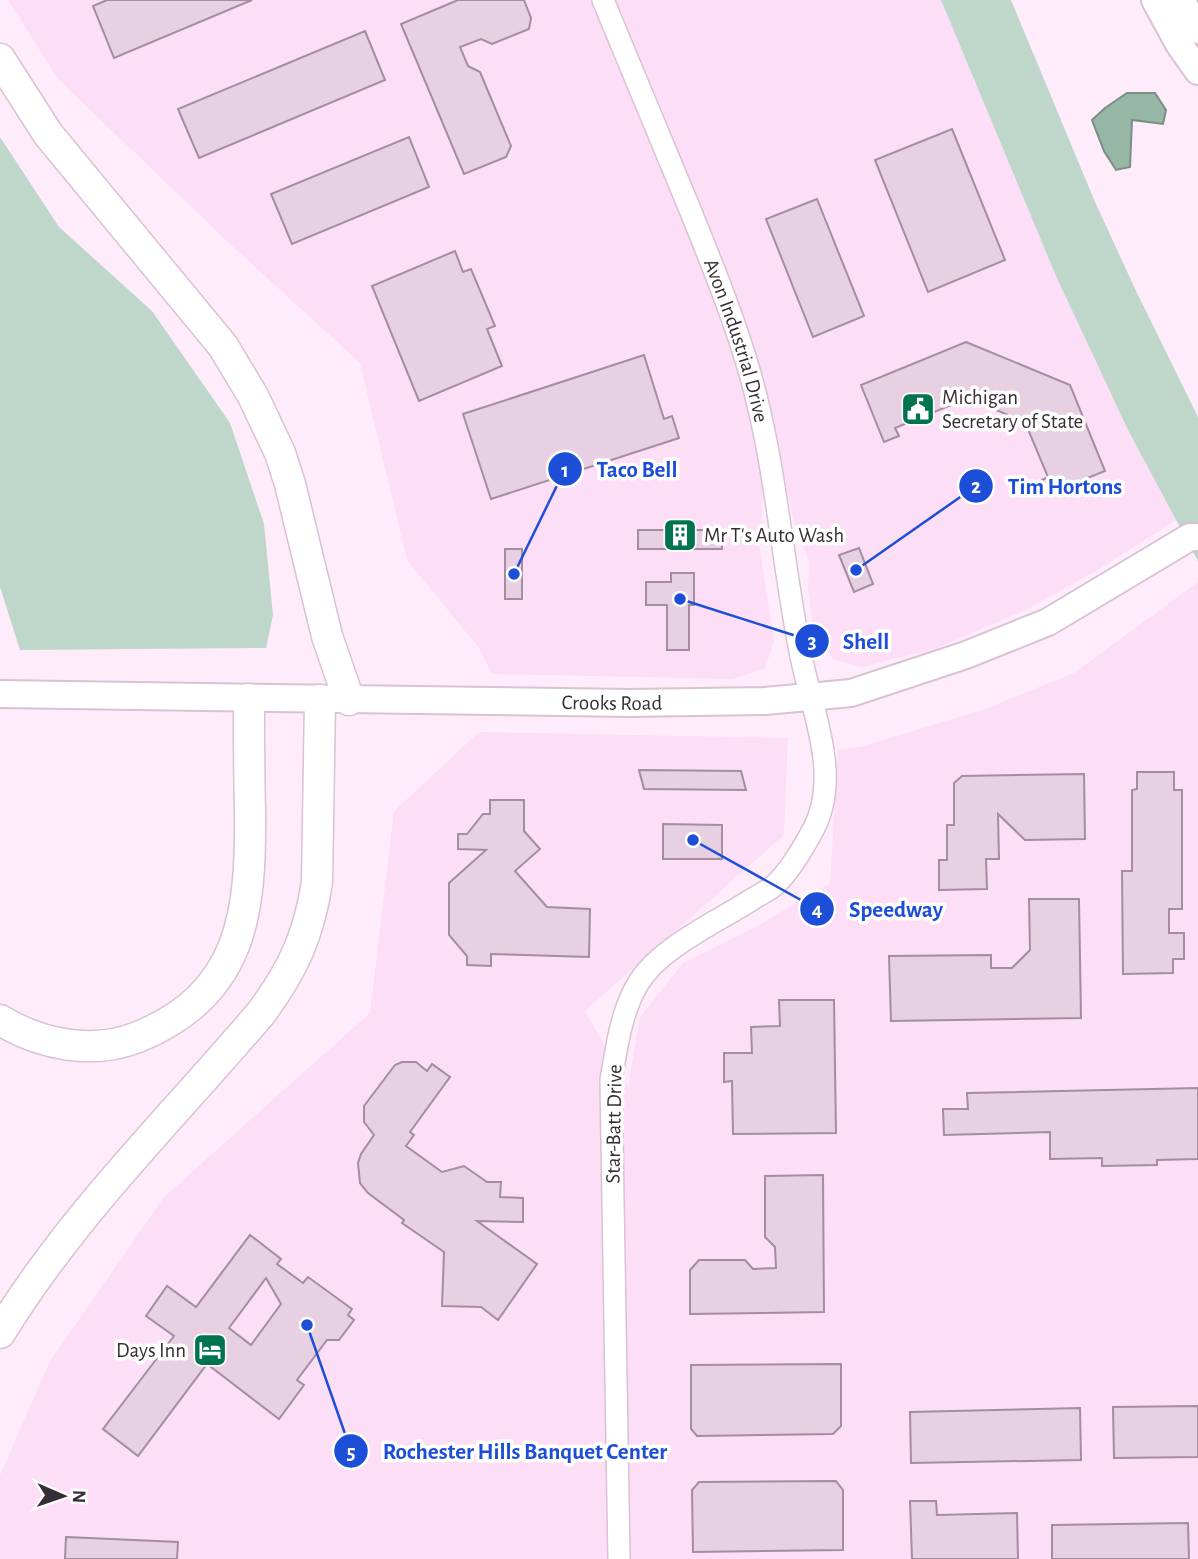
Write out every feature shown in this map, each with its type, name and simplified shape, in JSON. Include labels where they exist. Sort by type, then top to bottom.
[{"type":"highway","points":[[0,59],[48,134],[223,346],[253,396],[280,453],[290,484],[327,636],[335,700],[317,882],[310,921],[298,955],[278,991],[261,1013],[57,1250],[0,1333]]},
{"type":"highway","points":[[0,1020],[30,1036],[48,1041],[68,1045],[111,1044],[129,1041],[165,1025],[197,1002],[211,986],[236,942],[245,911],[248,888],[249,699]]},
{"type":"main road","points":[[1155,0],[1179,44],[1198,71]]},
{"type":"main road","points":[[1181,0],[1198,30]]},
{"type":"main road","name":"Crooks Road","points":[[0,694],[335,700],[716,702],[765,701],[850,693],[1000,643],[1048,622],[1195,530]]},
{"type":"street","name":"Avon Industrial Drive","points":[[603,0],[719,279],[736,327],[770,459],[782,551],[810,696]]},
{"type":"street","name":"Star-Batt Drive","points":[[619,1559],[611,1124],[611,1080],[617,1043],[626,1006],[641,978],[673,948],[776,884],[815,827],[822,807],[824,776],[821,735],[810,696]]},
{"type":"shaded area","points":[[8,0],[941,0],[1056,276],[1128,430],[1176,520],[1096,571],[1028,609],[935,649],[862,667],[834,660],[814,633],[808,591],[809,563],[794,522],[766,396],[747,402],[763,486],[760,551],[774,641],[765,669],[732,679],[492,674],[479,648],[407,560],[360,363],[230,244],[58,79]]},
{"type":"shaded area","points":[[941,0],[1011,0],[1095,202],[1198,417],[1198,561],[1128,430],[1056,276]]},
{"type":"shaded area","points":[[1127,93],[1155,93],[1166,110],[1163,124],[1132,120],[1130,167],[1116,170],[1104,151],[1092,120]]},
{"type":"shaded area","points":[[0,137],[59,227],[152,311],[230,423],[264,524],[273,615],[266,648],[20,650],[0,587]]},
{"type":"shaded area","points":[[1198,582],[1198,1559],[0,1559],[0,1475],[50,1361],[164,1197],[370,1013],[394,811],[479,732],[788,738],[784,835],[585,1011],[628,1086],[640,1017],[683,963],[757,926],[830,883],[838,749],[860,747],[982,710],[1074,673]]},
{"type":"building","points":[[107,0],[252,0],[114,58],[93,6]]},
{"type":"building","points":[[458,0],[524,0],[531,18],[529,29],[492,44],[481,39],[460,47],[468,66],[480,72],[511,146],[506,157],[464,174],[401,24]]},
{"type":"building","points":[[365,31],[385,80],[199,158],[178,109]]},
{"type":"building","points":[[952,129],[1005,260],[928,292],[875,160]]},
{"type":"building","points":[[409,137],[429,187],[292,244],[271,194]]},
{"type":"building","points":[[817,199],[864,316],[813,337],[766,219]]},
{"type":"building","points":[[455,251],[463,272],[471,269],[495,326],[487,329],[502,366],[419,401],[372,286]]},
{"type":"building","points":[[966,342],[1070,385],[1105,471],[1048,494],[1042,480],[1048,477],[1025,422],[968,398],[895,428],[899,436],[884,442],[861,385]]},
{"type":"building","points":[[644,355],[664,419],[672,416],[679,438],[491,499],[463,414]]},
{"type":"building","name":"Mr T's Auto Wash","points":[[638,530],[722,530],[722,549],[638,549]]},
{"type":"building","points":[[859,548],[873,584],[854,592],[839,555]]},
{"type":"building","points":[[505,549],[522,549],[522,599],[505,599]]},
{"type":"building","points":[[671,573],[694,573],[694,605],[689,605],[689,650],[667,650],[667,605],[646,605],[646,582],[671,582]]},
{"type":"building","points":[[639,770],[741,771],[746,790],[644,789]]},
{"type":"building","points":[[1137,772],[1174,772],[1174,790],[1182,790],[1182,909],[1169,909],[1169,933],[1184,933],[1184,959],[1173,959],[1173,973],[1123,974],[1122,871],[1132,871],[1132,790],[1137,789]]},
{"type":"building","points":[[1084,774],[1085,839],[1025,840],[998,814],[999,859],[986,859],[987,889],[939,890],[939,860],[947,860],[947,825],[954,825],[954,783],[962,776]]},
{"type":"building","points":[[490,800],[524,800],[524,831],[540,849],[515,871],[547,907],[590,909],[589,957],[491,954],[491,966],[467,965],[467,956],[449,935],[449,883],[486,850],[458,849],[458,834],[467,834],[483,814],[490,814]]},
{"type":"building","points":[[663,824],[722,825],[722,859],[663,859]]},
{"type":"building","points":[[1029,899],[1079,899],[1081,1018],[891,1021],[889,956],[991,955],[991,968],[1012,968],[1030,950]]},
{"type":"building","points":[[779,1000],[834,1000],[836,1133],[733,1134],[732,1081],[724,1082],[724,1053],[752,1053],[751,1027],[780,1026]]},
{"type":"building","points":[[416,1062],[427,1071],[432,1064],[450,1077],[410,1132],[414,1135],[406,1146],[442,1172],[464,1166],[487,1182],[501,1182],[500,1197],[523,1198],[523,1222],[477,1221],[537,1264],[498,1320],[481,1307],[442,1306],[444,1252],[402,1223],[404,1220],[368,1193],[360,1183],[358,1163],[374,1135],[364,1122],[364,1106],[395,1065]]},
{"type":"building","points":[[1198,1088],[1198,1159],[1157,1160],[1157,1165],[1102,1166],[1102,1158],[1050,1159],[1050,1132],[944,1135],[943,1109],[968,1109],[967,1093]]},
{"type":"building","points":[[823,1175],[824,1312],[690,1314],[690,1270],[699,1260],[745,1260],[753,1269],[776,1268],[775,1247],[765,1237],[765,1176]]},
{"type":"building","name":"Days Inn","points":[[250,1235],[281,1259],[277,1264],[303,1283],[308,1277],[352,1309],[348,1315],[354,1320],[339,1340],[327,1340],[297,1380],[304,1385],[279,1419],[207,1364],[138,1456],[103,1429],[174,1336],[146,1316],[167,1286],[196,1307]],"holes":[[[266,1278],[281,1304],[251,1345],[229,1328]]]},
{"type":"building","points":[[841,1364],[841,1426],[833,1434],[697,1436],[691,1429],[691,1365]]},
{"type":"building","points":[[1198,1406],[1198,1457],[1114,1458],[1113,1407]]},
{"type":"building","points":[[1080,1408],[1081,1460],[911,1463],[910,1412]]},
{"type":"building","points":[[836,1481],[843,1490],[843,1550],[693,1552],[692,1490],[699,1482]]},
{"type":"building","points":[[910,1501],[936,1501],[937,1515],[1017,1513],[1018,1559],[912,1559]]},
{"type":"building","points":[[1188,1523],[1189,1559],[1052,1559],[1052,1525]]},
{"type":"building","points":[[66,1537],[178,1542],[177,1559],[65,1559]]},
{"type":"place","name":"Michigan Secretary of State","points":[[918,409]]},
{"type":"place","name":"Mr T's Auto Wash","points":[[680,535]]},
{"type":"place","name":"Tim Hortons","points":[[856,570]]},
{"type":"place","name":"Taco Bell","points":[[514,574]]},
{"type":"place","name":"Shell","points":[[680,599]]},
{"type":"place","name":"Speedway","points":[[693,840]]},
{"type":"place","name":"Rochester Hills Banquet Center","points":[[307,1325]]},
{"type":"place","name":"Days Inn","points":[[210,1350]]}]
